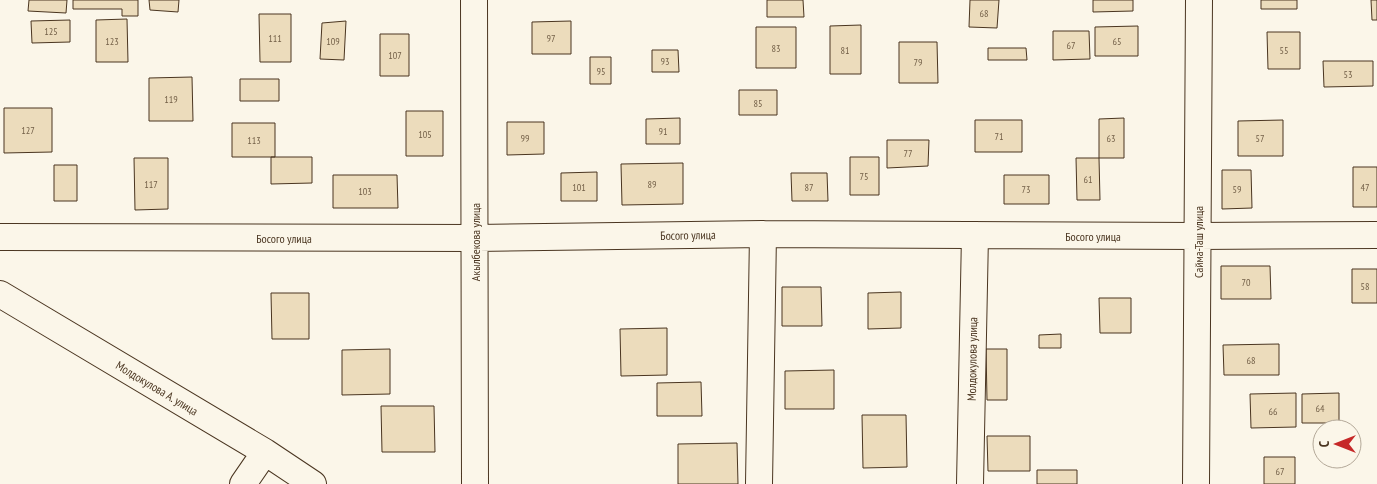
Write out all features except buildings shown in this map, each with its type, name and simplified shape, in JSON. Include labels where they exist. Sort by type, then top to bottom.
[{"type":"street","name":"Акылбекова улица","points":[[474,0],[476,238],[475,484]]},
{"type":"street","name":"Сайма-Таш улица","points":[[1196,484],[1199,0]]},
{"type":"street","name":"Босого улица","points":[[0,238],[476,238],[763,234],[1377,235]]},
{"type":"street","points":[[759,484],[763,234]]},
{"type":"street","name":"Молдокулова улица","points":[[970,484],[974,235]]},
{"type":"street","name":"Молдокулова А. улица","points":[[0,294],[265,452],[313,484]]},
{"type":"street","points":[[243,484],[265,452]]}]
